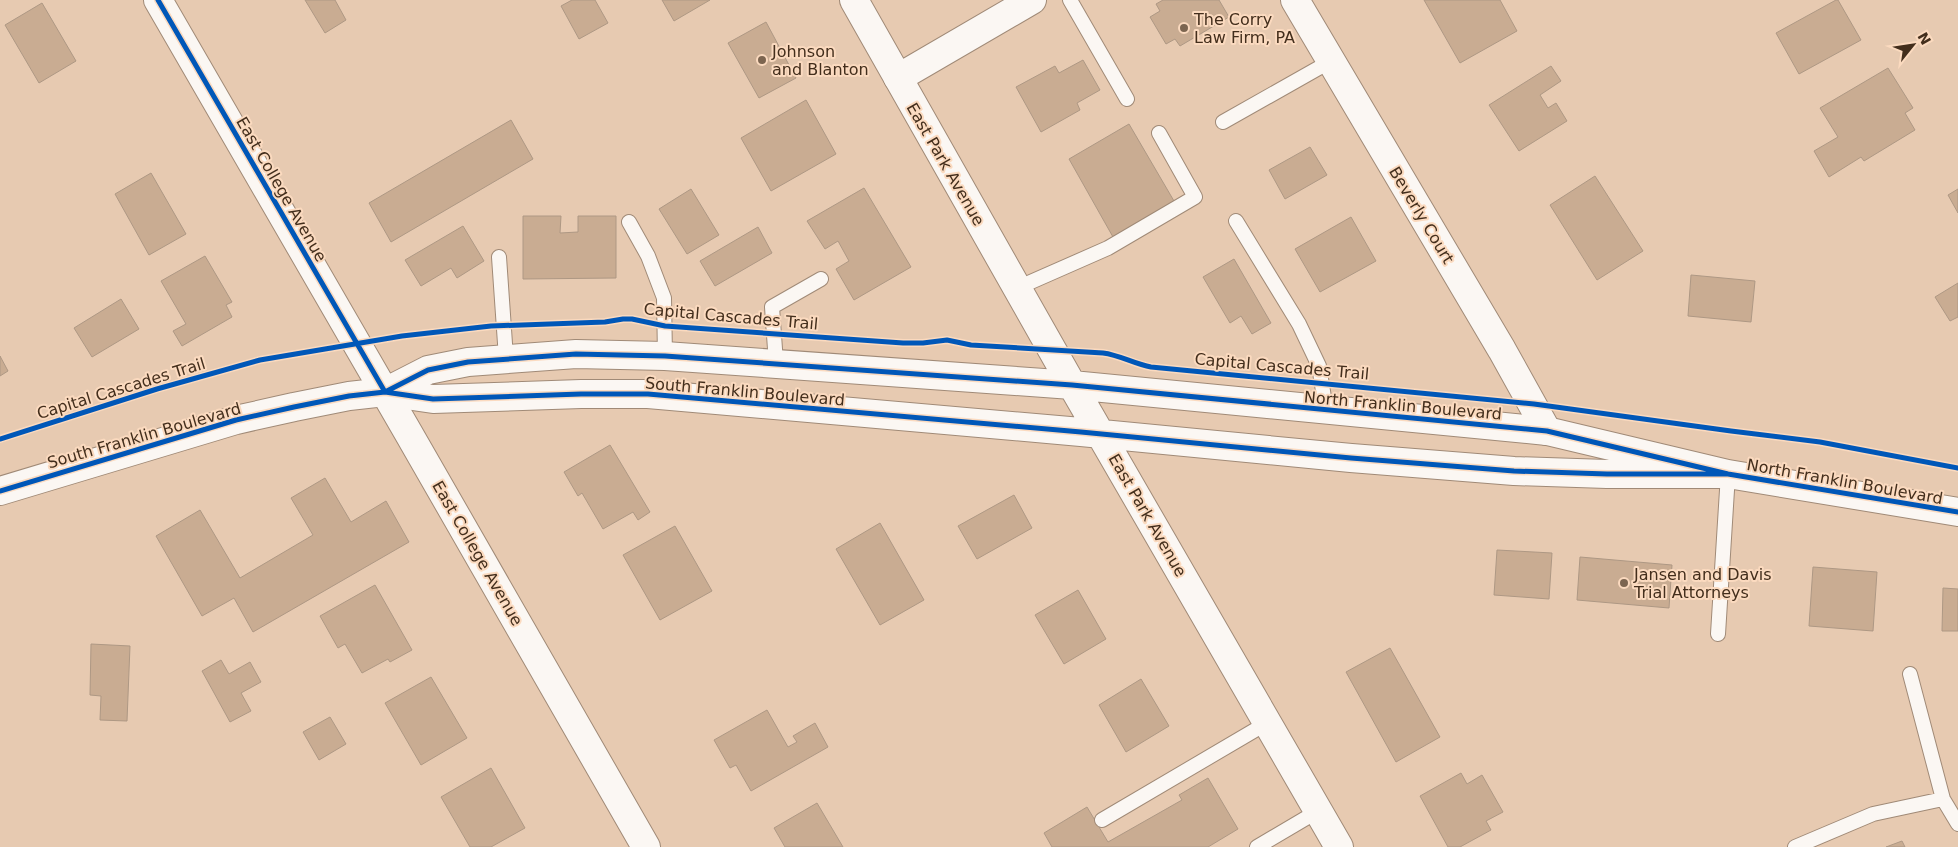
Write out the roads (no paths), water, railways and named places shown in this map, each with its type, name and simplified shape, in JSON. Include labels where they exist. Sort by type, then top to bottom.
[{"type":"street","name":"East College Avenue","points":[[158,0],[646,847]]},
{"type":"street","name":"East Park Avenue","points":[[854,0],[1072,385],[1339,847]]},
{"type":"street","points":[[898,78],[1032,0]]},
{"type":"street","name":"Beverly Court","points":[[1295,0],[1502,350],[1547,431]]},
{"type":"street","name":"South Franklin Boulevard","points":[[385,392],[428,370],[478,360],[576,354],[666,356],[1072,385]]},
{"type":"street","name":"North Franklin Boulevard","points":[[1072,385],[1547,431],[1728,474],[1958,512]]},
{"type":"street","name":"South Franklin Boulevard","points":[[0,491],[236,420],[294,406],[385,392],[433,399],[581,394],[648,394],[1102,434]]},
{"type":"street","name":"North Franklin Boulevard","points":[[1102,434],[1351,458],[1514,471],[1607,474],[1728,474]]},
{"type":"lane","points":[[1070,0],[1127,99]]},
{"type":"lane","points":[[1223,122],[1331,61]]},
{"type":"lane","points":[[1017,288],[1108,248],[1195,197],[1159,134]]},
{"type":"lane","points":[[1236,221],[1299,324],[1319,366],[1326,410]]},
{"type":"lane","points":[[629,222],[648,256],[664,298],[666,356]]},
{"type":"lane","points":[[500,257],[506,358]]},
{"type":"lane","points":[[776,363],[772,307],[821,279]]},
{"type":"lane","points":[[1718,634],[1728,474]]},
{"type":"lane","points":[[1910,674],[1943,799],[1958,824]]},
{"type":"lane","points":[[1102,820],[1267,723]]},
{"type":"lane","points":[[1795,847],[1873,814],[1943,799]]},
{"type":"lane","points":[[1257,847],[1318,811]]},
{"type":"place","name":"The Corry Law Firm, PA","points":[[1184,28]]},
{"type":"place","name":"Johnson and Blanton","points":[[762,60]]},
{"type":"place","name":"Jansen and Davis Trial Attorneys","points":[[1624,583]]}]
